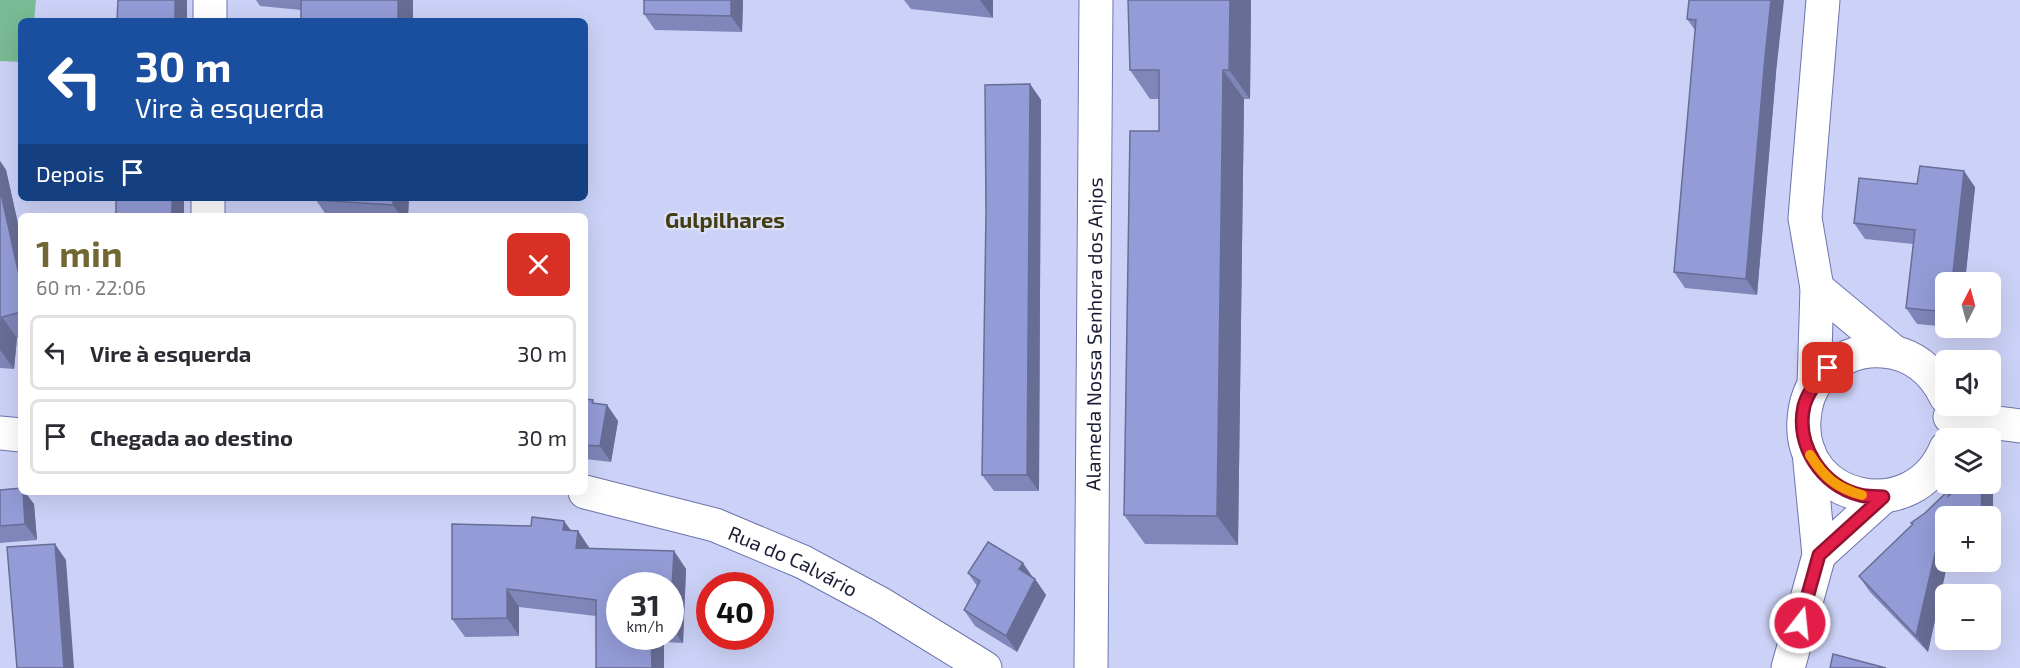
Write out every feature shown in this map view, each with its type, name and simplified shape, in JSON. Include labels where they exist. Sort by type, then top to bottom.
[{"type":"street","points":[[210,0],[210,18]]},
{"type":"street","name":"Alameda Nossa Senhora dos Anjos","points":[[1091,668],[1096,0]]},
{"type":"street","points":[[1814,385],[1817,288],[1805,218],[1823,0]]},
{"type":"street","points":[[1817,288],[1894,352]]},
{"type":"street","points":[[1788,668],[1819,555],[1809,452],[1803,430],[1804,407],[1814,385],[1828,368],[1848,356],[1870,350],[1894,352],[1915,360],[1933,375],[1947,421],[1940,462],[1925,480],[1905,491],[1883,497],[1860,495],[1838,486],[1820,472],[1809,452]]},
{"type":"street","points":[[1947,421],[2020,426]]},
{"type":"street","points":[[0,433],[18,435]]},
{"type":"street","name":"Rua do Calvário","points":[[588,493],[715,525],[803,562],[881,604],[985,668]]},
{"type":"street","points":[[1819,555],[1883,497]]},
{"type":"green space","points":[[0,0],[36,0],[34,18],[18,18],[18,62],[0,61]]},
{"type":"building","points":[[118,0],[175,0],[175,18],[117,18]]},
{"type":"building","points":[[301,0],[398,0],[398,18],[301,18]]},
{"type":"building","points":[[644,0],[731,0],[731,16],[644,14]]},
{"type":"building","points":[[1128,0],[1230,0],[1229,70],[1223,70],[1217,516],[1124,515],[1130,131],[1159,131],[1159,70],[1130,70]]},
{"type":"building","points":[[1689,0],[1771,0],[1746,279],[1674,272],[1696,20],[1687,19]]},
{"type":"building","points":[[1030,84],[1027,475],[982,475],[986,213],[985,85]]},
{"type":"building","points":[[1920,166],[1964,171],[1953,272],[1935,272],[1935,311],[1906,308],[1915,230],[1854,223],[1859,178],[1917,184]]},
{"type":"building","points":[[0,189],[18,270],[18,313],[2,317],[0,334]]},
{"type":"building","points":[[116,201],[172,201],[172,213],[116,213]]},
{"type":"building","points":[[331,201],[393,201],[393,205]]},
{"type":"building","points":[[588,399],[593,400],[592,403],[607,405],[600,446],[588,445]]},
{"type":"building","points":[[18,488],[18,495],[23,495],[25,524],[0,526],[0,490]]},
{"type":"building","points":[[1945,494],[1949,494],[1948,496],[1951,494],[1982,494],[1981,506],[1935,506],[1935,554],[1916,636],[1859,576],[1913,524],[1911,523]]},
{"type":"building","points":[[532,517],[564,521],[563,530],[578,531],[576,548],[674,551],[673,572],[606,572],[606,650],[651,650],[652,668],[596,668],[596,600],[507,589],[507,618],[452,619],[452,524],[531,526]]},
{"type":"building","points":[[988,542],[1023,563],[1019,569],[1035,579],[1006,636],[964,610],[980,581],[968,573]]},
{"type":"building","points":[[55,544],[64,668],[17,668],[7,547]]},
{"type":"building","points":[[1833,654],[1886,668],[1830,668]]},
{"type":"slow traffic","points":[[1810,455],[1820,472],[1838,486],[1862,495]]},
{"type":"district","name":"Gulpilhares","points":[[725,219]]},
{"type":"route","points":[[1800,623],[1819,555],[1883,497],[1860,495],[1838,486],[1820,472],[1809,452],[1803,430],[1804,407],[1814,385],[1828,368]]}]
